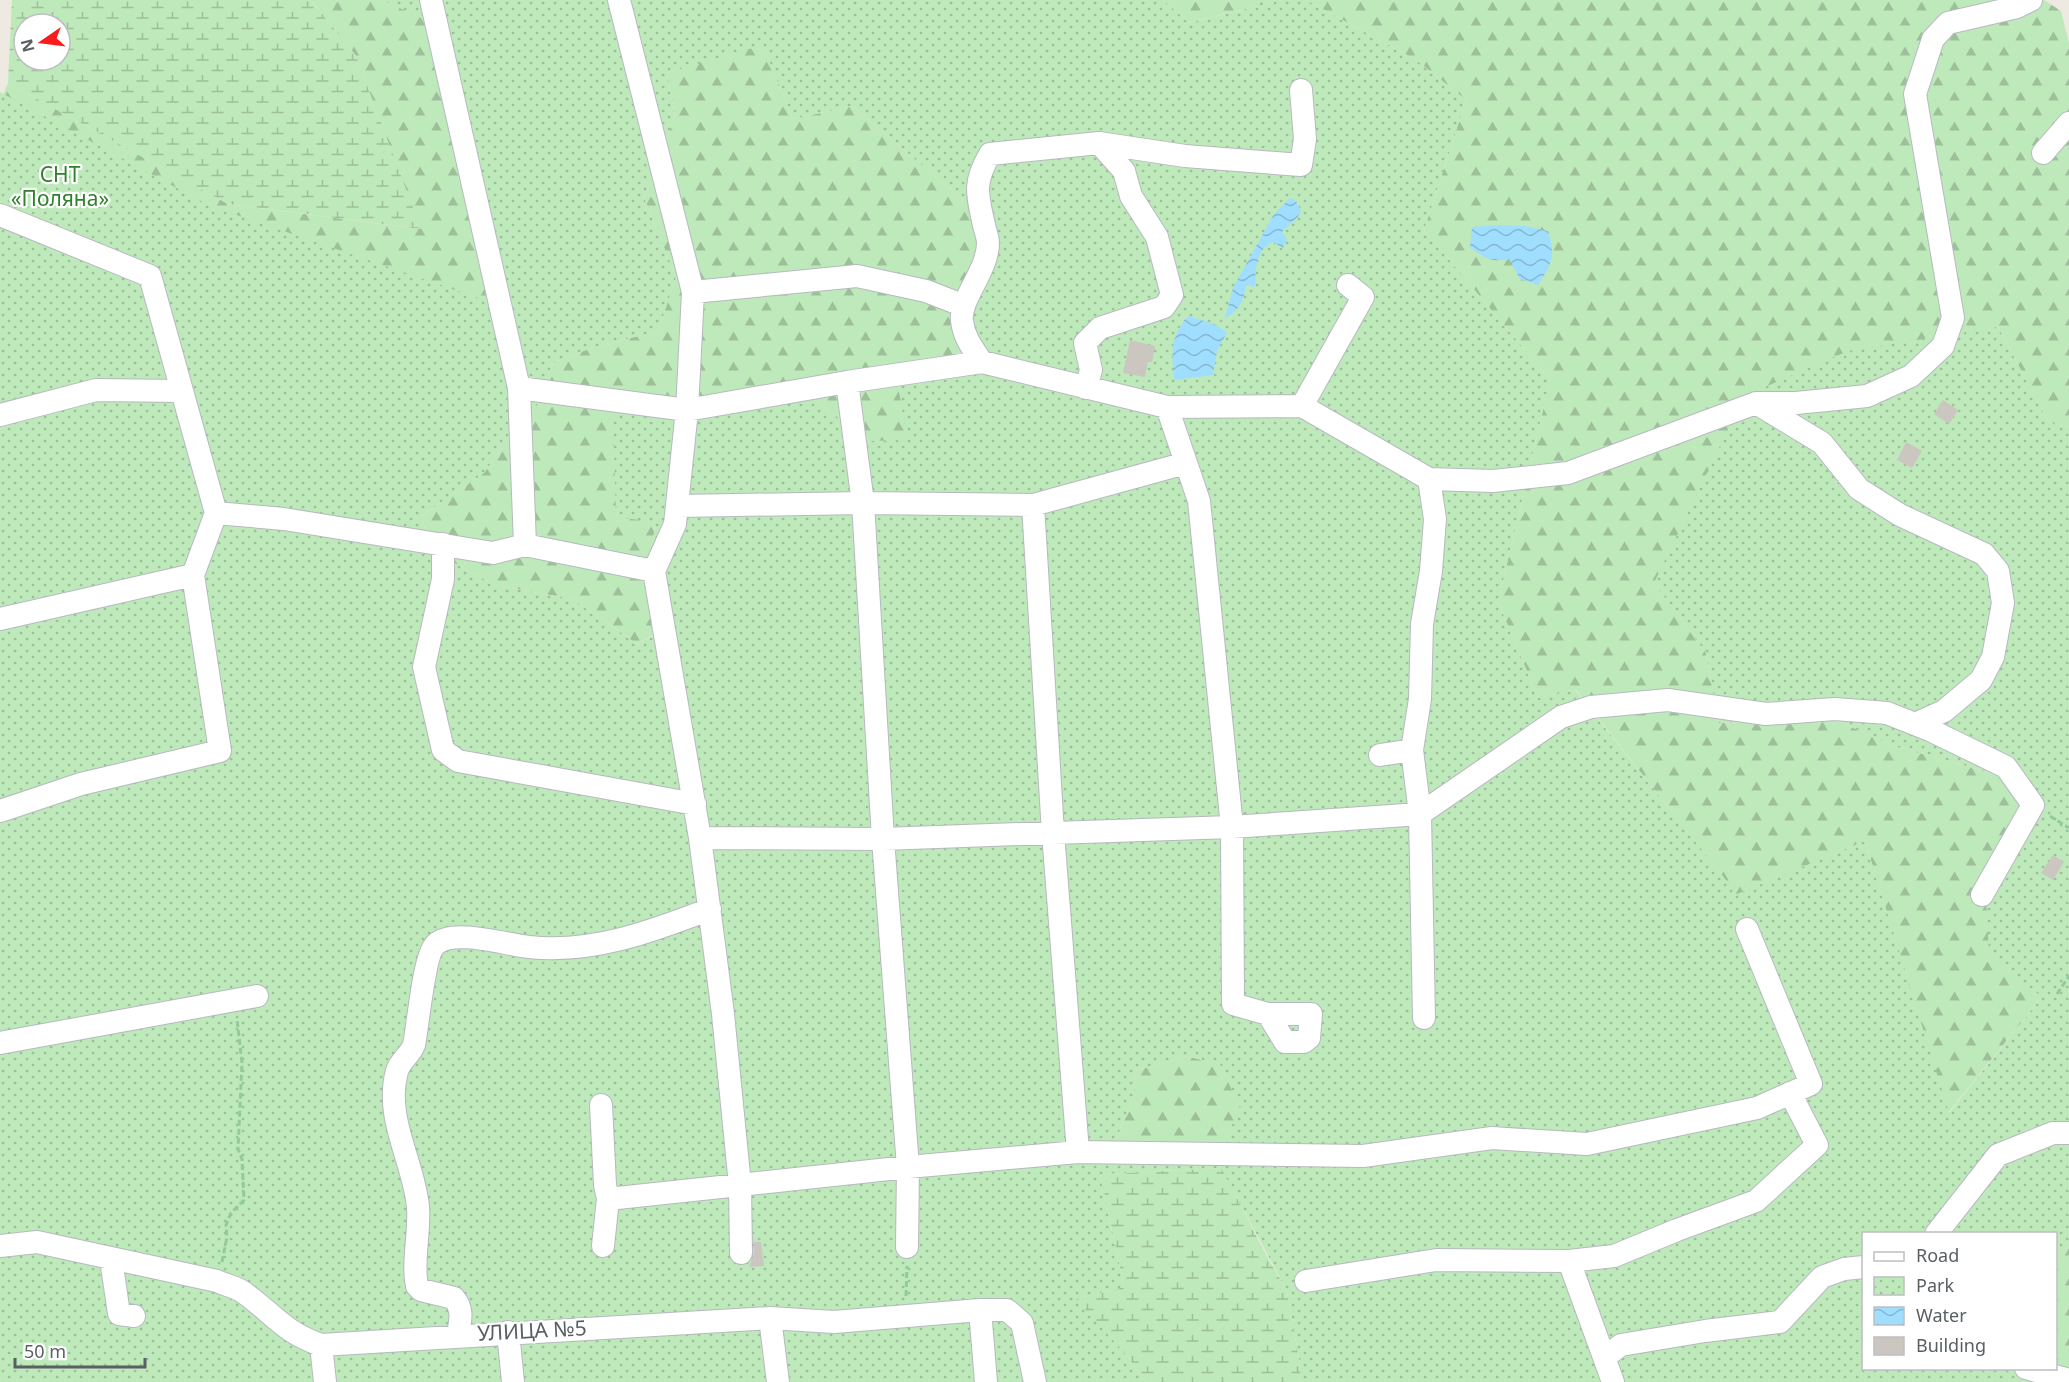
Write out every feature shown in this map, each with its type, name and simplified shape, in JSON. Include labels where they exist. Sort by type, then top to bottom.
[{"type":"street","points":[[432,0],[519,388],[525,544]]},
{"type":"street","points":[[619,0],[693,292],[687,410],[675,524],[654,571],[695,804],[710,909],[740,1185],[741,1253]]},
{"type":"street","points":[[519,388],[687,410],[847,382],[982,363],[1167,407],[1302,406],[1429,479],[1493,481],[1569,473],[1756,403],[1796,403],[1867,396],[1911,376],[1943,346],[1953,318],[1915,94],[1933,39],[1948,23],[2017,7],[2031,0]]},
{"type":"street","points":[[982,363],[965,338],[961,320],[962,305],[980,275],[988,244],[977,192],[982,166],[990,154],[1099,143],[1185,156],[1301,165],[1305,139],[1301,90]]},
{"type":"street","points":[[2043,153],[2069,123]]},
{"type":"street","points":[[1086,388],[1091,370],[1085,343],[1100,328],[1164,307],[1172,295],[1157,237],[1131,196],[1124,171],[1099,143]]},
{"type":"street","points":[[0,215],[150,276],[216,513],[193,575],[220,751],[81,784],[0,811]]},
{"type":"street","points":[[693,292],[857,276],[926,291],[962,305]]},
{"type":"street","points":[[1302,406],[1363,297],[1348,285]]},
{"type":"street","points":[[847,382],[863,503],[883,838],[908,1167],[907,1247]]},
{"type":"street","points":[[0,415],[96,390],[181,391]]},
{"type":"street","points":[[1756,403],[1822,443],[1859,489],[1900,515],[1984,554],[1998,571],[2003,603],[1993,657],[1981,680],[1944,711],[1915,724]]},
{"type":"street","points":[[1167,407],[1199,501],[1232,827],[1233,1004],[1268,1014]]},
{"type":"street","points":[[677,506],[863,503],[1033,505],[1186,463]]},
{"type":"street","points":[[1424,1018],[1420,814],[1412,750],[1420,699],[1422,624],[1431,571],[1435,519],[1429,479]]},
{"type":"street","points":[[1033,505],[1053,833],[1078,1152]]},
{"type":"street","points":[[216,513],[284,519],[493,554],[525,544],[654,571]]},
{"type":"street","points":[[443,544],[443,579],[424,667],[443,750],[458,761],[695,804]]},
{"type":"street","points":[[0,619],[193,575]]},
{"type":"street","points":[[700,838],[883,838],[1053,833],[1232,827],[1420,814],[1561,717],[1591,707],[1668,700],[1766,714],[1835,709],[1887,713],[1983,754],[2007,767],[2033,805],[1982,895]]},
{"type":"street","points":[[1380,755],[1412,750]]},
{"type":"street","points":[[458,1335],[460,1305],[454,1298],[421,1290],[417,1286],[418,1206],[403,1152],[393,1092],[399,1064],[412,1051],[414,1045],[425,969],[431,950],[435,944],[454,937],[538,948],[556,949],[592,945],[669,925],[710,909]]},
{"type":"street","points":[[608,1199],[908,1167],[1078,1152],[1363,1156],[1492,1138],[1587,1144],[1756,1108],[1811,1084],[1747,928]]},
{"type":"street","points":[[0,1043],[257,996]]},
{"type":"street","points":[[1306,1281],[1436,1260],[1569,1261],[1614,1256],[1756,1201],[1817,1144],[1790,1094]]},
{"type":"street","points":[[601,1105],[605,1185],[608,1199],[603,1246]]},
{"type":"street","points":[[1937,1232],[1998,1155],[2053,1133],[2069,1133]]},
{"type":"street","name":"УЛИЦА №5","points":[[0,1246],[37,1242],[217,1281],[242,1292],[278,1323],[302,1338],[321,1345],[770,1318],[834,1322],[980,1310],[1007,1310],[1022,1323],[1035,1382]]},
{"type":"street","points":[[111,1258],[119,1314],[134,1316]]},
{"type":"street","points":[[1569,1261],[1606,1374]]},
{"type":"street","points":[[1606,1374],[1621,1346],[1705,1331],[1780,1322],[1822,1277],[1845,1269],[1862,1267]]},
{"type":"street","points":[[980,1310],[986,1382]]},
{"type":"street","points":[[770,1318],[778,1382]]},
{"type":"street","points":[[508,1332],[513,1382]]},
{"type":"street","points":[[321,1345],[325,1382]]},
{"type":"street","points":[[2033,1370],[2069,1380]]},
{"type":"path","points":[[2057,994],[2069,976]]},
{"type":"path","points":[[217,1281],[227,1237],[226,1225],[231,1213],[244,1200],[242,1160],[238,1149],[242,1063],[237,1018],[232,1001]]},
{"type":"path","points":[[905,1316],[907,1247]]},
{"type":"green space","points":[[12,0],[311,0],[356,56],[421,229],[228,204],[8,83]]},
{"type":"green space","points":[[311,0],[382,0],[430,21],[491,302],[163,259],[0,102],[8,83],[228,204],[420,229],[356,56]]},
{"type":"green space","name":"СНТ «Поляна»","points":[[382,0],[1163,0],[1189,23],[1282,0],[1306,0],[1416,60],[1466,100],[1424,230],[1550,380],[1498,602],[1538,698],[1575,690],[1737,894],[1865,841],[1949,1113],[2042,997],[1989,955],[1985,876],[2021,805],[1999,775],[1894,746],[1831,718],[1719,723],[1706,653],[1654,583],[1744,396],[1848,351],[1998,327],[2049,423],[2069,427],[2069,1247],[2057,1254],[2057,1232],[1862,1232],[1862,1370],[2044,1370],[2069,1382],[1299,1382],[1301,1370],[1287,1291],[1221,1168],[1100,1174],[1124,1287],[1076,1299],[1128,1357],[1145,1382],[0,1382],[0,92],[208,205],[490,302],[430,22]],"holes":[[[763,45],[793,119],[852,106],[969,205],[981,239],[950,318],[965,353],[895,366],[907,440],[869,441],[812,398],[714,413],[613,412],[616,517],[655,522],[648,600],[655,635],[637,644],[572,599],[494,585],[431,550],[421,516],[484,473],[504,444],[537,405],[553,363],[591,348],[658,331],[676,277],[644,198],[675,116],[667,73]],[[1185,1056],[1220,1064],[1240,1108],[1224,1142],[1115,1142],[1133,1097],[1135,1071]]]},
{"type":"green space","points":[[1163,0],[1282,0],[1188,23]]},
{"type":"green space","points":[[1306,0],[2044,0],[2061,11],[2069,43],[2069,427],[2049,423],[1998,327],[1654,583],[1706,653],[1719,723],[1831,718],[1894,746],[1999,775],[2021,805],[2042,997],[1948,1113],[1865,841],[1737,895],[1576,690],[1538,698],[1498,602],[1550,380],[1424,230],[1466,100],[1416,60]]},
{"type":"green space","points":[[763,44],[793,119],[852,106],[969,205],[981,239],[960,289],[965,353],[907,441],[869,441],[812,398],[655,521],[648,600],[655,634],[637,644],[572,599],[494,585],[431,550],[421,516],[484,473],[504,444],[537,405],[553,363],[591,348],[658,331],[676,277],[644,198],[675,116],[667,73]]},
{"type":"green space","points":[[1185,1056],[1220,1064],[1241,1108],[1224,1142],[1115,1142],[1133,1097],[1135,1071]]},
{"type":"green space","points":[[1222,1168],[1287,1291],[1301,1370],[1299,1382],[1145,1382],[1128,1357],[1075,1299],[1124,1287],[1100,1174]]},
{"type":"green space","points":[[2069,1247],[2069,1380],[2057,1369],[2057,1254]]},
{"type":"water","points":[[1290,198],[1296,201],[1301,211],[1282,232],[1287,240],[1283,248],[1273,242],[1263,250],[1258,261],[1255,287],[1246,285],[1240,305],[1225,318],[1233,288],[1274,214]]},
{"type":"water","points":[[1525,226],[1548,231],[1552,247],[1551,260],[1538,285],[1520,279],[1509,259],[1488,259],[1470,247],[1472,227]]},
{"type":"water","points":[[1188,316],[1214,324],[1227,332],[1217,351],[1213,375],[1174,380],[1173,346],[1178,331]]},
{"type":"building","points":[[1130,340],[1155,346],[1152,362],[1148,362],[1145,377],[1123,373]]},
{"type":"building","points":[[1943,400],[1958,410],[1949,424],[1934,414]]},
{"type":"building","points":[[1906,442],[1922,451],[1912,468],[1897,460]]},
{"type":"building","points":[[2053,855],[2064,862],[2053,880],[2041,873]]},
{"type":"building","points":[[754,1242],[761,1242],[764,1266],[749,1267],[754,1253]]}]
